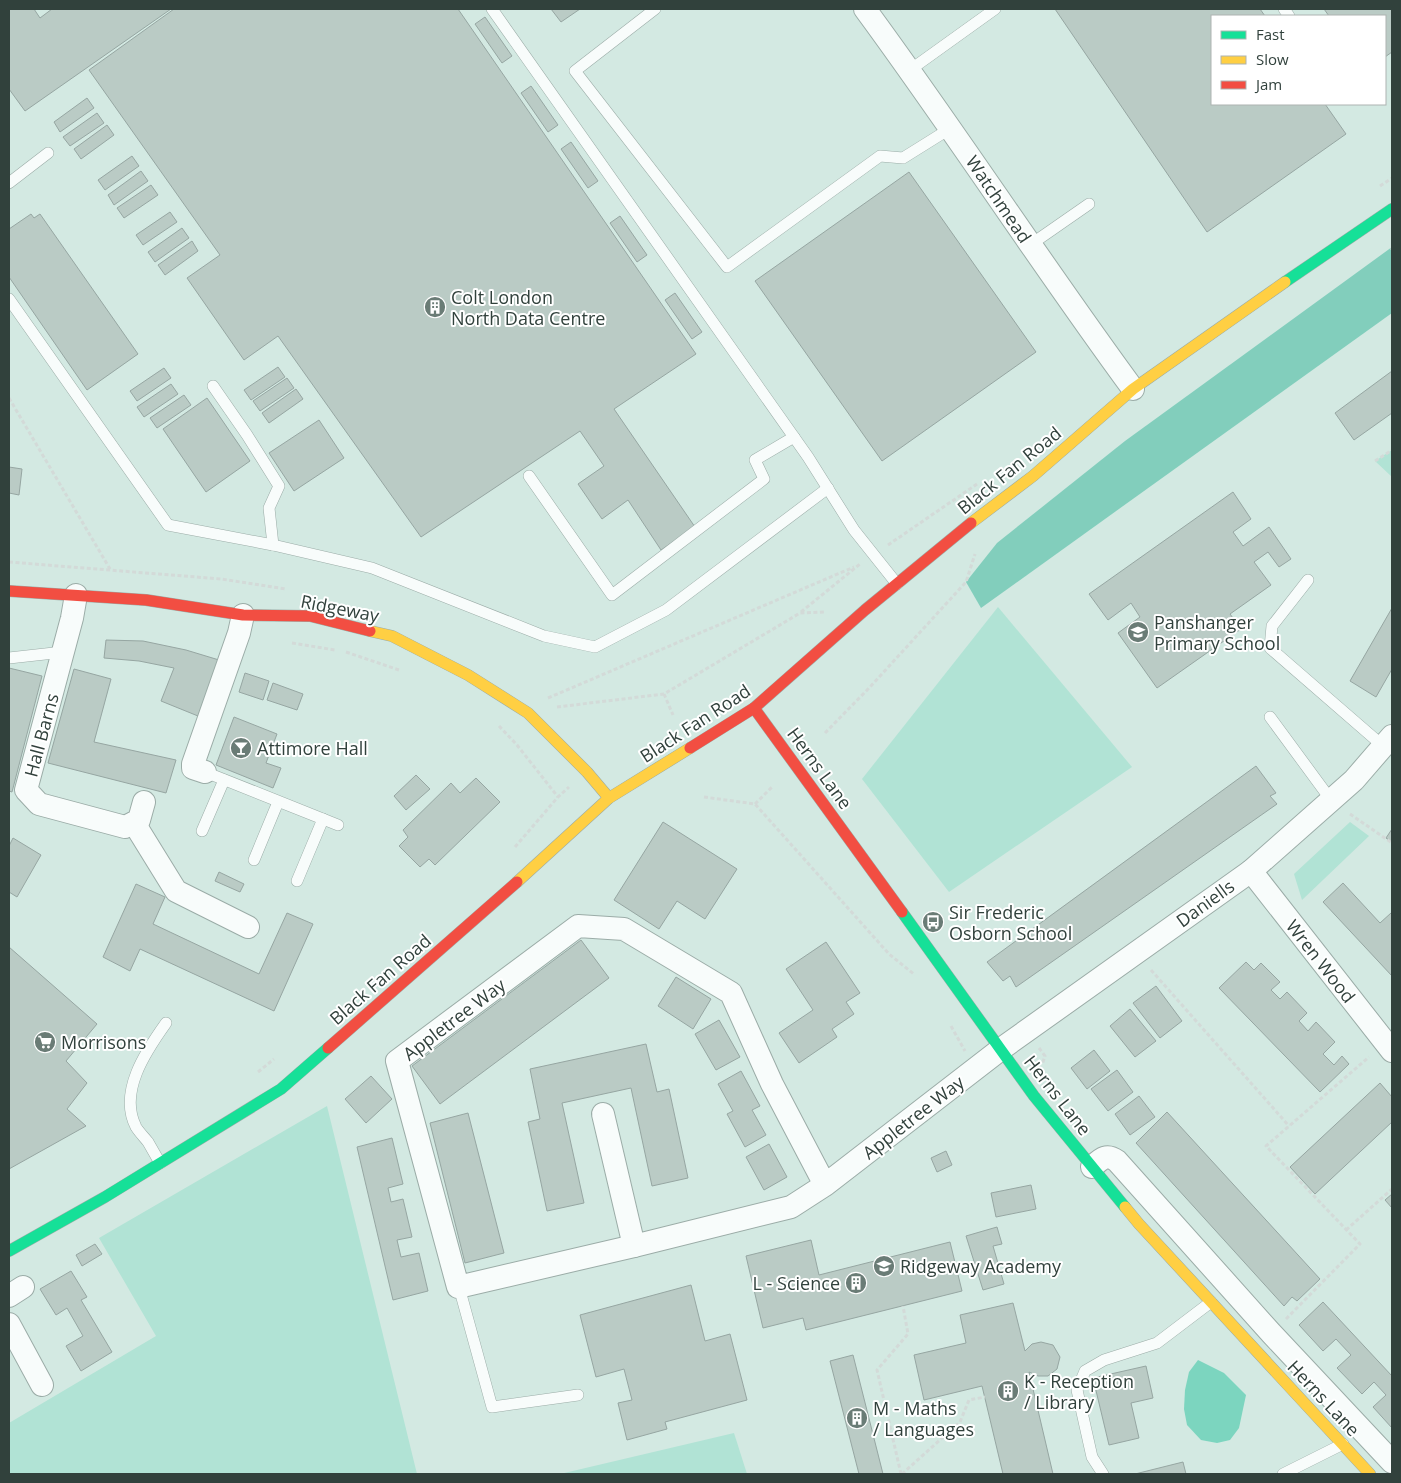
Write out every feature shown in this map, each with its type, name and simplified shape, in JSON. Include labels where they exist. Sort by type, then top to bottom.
[{"type":"main road","name":"Black Fan Road","points":[[9,1250],[64,1221],[281,1089],[563,842],[609,798],[754,708],[896,584],[1032,476],[1133,389],[1392,209]]},
{"type":"main road","name":"Ridgeway","points":[[9,591],[146,600],[243,615],[310,616],[392,636],[468,675],[528,713],[587,772],[609,798]]},
{"type":"main road","name":"Herns Lane","points":[[754,708],[922,938],[1034,1096],[1139,1224],[1370,1474]]},
{"type":"street","name":"Watchmead","points":[[865,9],[952,128],[1030,245],[1133,389]]},
{"type":"street","name":"Hall Barns","points":[[76,596],[72,618],[26,790],[39,804],[125,826],[134,823]]},
{"type":"street","points":[[215,776],[193,768],[193,764],[239,633],[243,615]]},
{"type":"street","name":"Daniells","points":[[1001,1049],[1251,871],[1354,780],[1388,741]]},
{"type":"street","points":[[144,802],[139,820],[134,823],[176,891],[248,927]]},
{"type":"street","name":"Wren Wood","points":[[1251,871],[1389,1047]]},
{"type":"street","name":"Appletree Way","points":[[825,1185],[772,1084],[730,993],[624,929],[578,926],[397,1061],[458,1287],[791,1207],[825,1185],[1001,1049]]},
{"type":"street","points":[[603,1114],[634,1246]]},
{"type":"street","points":[[1092,1168],[1106,1157],[1112,1157],[1117,1161],[1272,1333],[1392,1462]]},
{"type":"street","points":[[9,1324],[42,1385]]},
{"type":"lane","points":[[492,9],[794,437],[854,530],[896,584]]},
{"type":"lane","points":[[655,9],[575,71],[727,267],[880,156],[903,158],[952,128]]},
{"type":"lane","points":[[910,70],[995,9]]},
{"type":"lane","points":[[9,183],[48,153]]},
{"type":"lane","points":[[1030,245],[1089,204]]},
{"type":"lane","points":[[9,299],[168,525],[273,545],[372,568],[544,636],[595,647],[666,610],[828,488]]},
{"type":"lane","points":[[213,386],[279,486],[269,508],[273,545]]},
{"type":"lane","points":[[529,476],[612,595],[764,479],[754,460],[794,437]]},
{"type":"lane","points":[[1308,580],[1272,626],[1270,648],[1388,741]]},
{"type":"lane","points":[[9,658],[63,652]]},
{"type":"lane","points":[[1270,717],[1331,800]]},
{"type":"lane","points":[[202,831],[215,776],[338,825]]},
{"type":"lane","points":[[254,860],[278,802]]},
{"type":"lane","points":[[297,881],[323,819]]},
{"type":"lane","points":[[160,1164],[149,1144],[136,1127],[130,1108],[133,1084],[144,1057],[166,1023]]},
{"type":"lane","points":[[458,1287],[492,1407],[578,1395]]},
{"type":"lane","points":[[1103,1474],[1092,1458],[1077,1390],[1085,1371],[1104,1360],[1157,1343],[1211,1302]]},
{"type":"lane","points":[[1283,1474],[1343,1444]]},
{"type":"path","points":[[9,398],[111,569],[9,562]]},
{"type":"path","points":[[1375,461],[1392,450]]},
{"type":"path","points":[[827,612],[800,613],[664,694],[556,707],[548,698],[859,565]]},
{"type":"path","points":[[825,733],[966,582]]},
{"type":"path","points":[[283,641],[341,651],[402,671]]},
{"type":"path","points":[[664,694],[673,715]]},
{"type":"path","points":[[497,723],[517,744],[558,797],[514,849]]},
{"type":"path","points":[[755,804],[773,786]]},
{"type":"path","points":[[704,797],[755,804],[889,954],[917,976]]},
{"type":"path","points":[[1331,800],[1392,843]]},
{"type":"path","points":[[1135,953],[1289,1126]]},
{"type":"path","points":[[947,1018],[967,1056]]},
{"type":"path","points":[[1272,1333],[1360,1244],[1266,1146],[1389,1047]]},
{"type":"path","points":[[252,1076],[274,1059]]},
{"type":"path","points":[[1346,1230],[1392,1189]]},
{"type":"path","points":[[903,1306],[908,1334],[877,1370],[902,1474],[960,1422],[969,1400],[985,1397]]},
{"type":"shaded area","points":[[1392,247],[1392,313],[981,608],[966,582],[997,543],[1125,441]]},
{"type":"shaded area","points":[[1392,450],[1392,477],[1375,461]]},
{"type":"shaded area","points":[[998,607],[1132,767],[949,892],[862,779]]},
{"type":"shaded area","points":[[1350,822],[1369,836],[1302,900],[1294,874]]},
{"type":"shaded area","points":[[327,1106],[417,1474],[9,1474],[9,1423],[156,1336],[99,1238]]},
{"type":"shaded area","points":[[1198,1360],[1224,1373],[1246,1395],[1239,1428],[1230,1440],[1217,1443],[1201,1440],[1187,1425],[1184,1409],[1185,1390],[1189,1372]]},
{"type":"shaded area","points":[[734,1433],[747,1474],[560,1474]]},
{"type":"building","points":[[9,9],[34,9],[40,18],[52,9],[171,9],[25,111],[9,89]]},
{"type":"building","name":"Colt London North Data Centre","points":[[174,9],[458,9],[696,354],[614,409],[695,527],[661,550],[628,500],[602,519],[578,484],[604,466],[580,431],[421,537],[278,336],[244,360],[187,278],[220,255],[89,70]]},
{"type":"building","points":[[551,9],[580,9],[561,22]]},
{"type":"building","points":[[1055,9],[1260,9],[1264,15],[1211,15],[1211,105],[1326,105],[1346,134],[1207,232]]},
{"type":"building","points":[[1324,9],[1392,9],[1392,52],[1386,56],[1386,15],[1328,15]]},
{"type":"building","points":[[485,17],[512,56],[502,63],[475,24]]},
{"type":"building","points":[[531,86],[558,125],[548,132],[521,93]]},
{"type":"building","points":[[87,98],[94,108],[60,132],[54,122]]},
{"type":"building","points":[[97,113],[104,123],[70,146],[63,137]]},
{"type":"building","points":[[107,125],[114,135],[81,159],[74,149]]},
{"type":"building","points":[[571,142],[598,181],[588,188],[561,149]]},
{"type":"building","points":[[132,156],[139,166],[105,190],[98,180]]},
{"type":"building","points":[[141,171],[148,181],[114,205],[108,195]]},
{"type":"building","points":[[909,172],[1036,352],[882,461],[755,281]]},
{"type":"building","points":[[151,185],[158,195],[124,218],[117,208]]},
{"type":"building","points":[[170,212],[177,222],[143,245],[136,235]]},
{"type":"building","points":[[31,214],[34,218],[40,214],[138,354],[87,390],[9,277],[9,229]]},
{"type":"building","points":[[620,216],[647,255],[637,262],[610,223]]},
{"type":"building","points":[[182,228],[189,238],[155,262],[148,252]]},
{"type":"building","points":[[192,241],[198,251],[165,275],[158,265]]},
{"type":"building","points":[[675,293],[702,332],[692,339],[665,300]]},
{"type":"building","points":[[278,367],[285,377],[251,400],[244,390]]},
{"type":"building","points":[[164,368],[171,378],[137,401],[130,391]]},
{"type":"building","points":[[1392,371],[1392,413],[1354,440],[1335,413]]},
{"type":"building","points":[[287,378],[294,388],[260,411],[253,401]]},
{"type":"building","points":[[171,384],[178,394],[144,417],[137,407]]},
{"type":"building","points":[[296,389],[303,399],[269,423],[262,413]]},
{"type":"building","points":[[184,395],[191,405],[157,428],[150,418]]},
{"type":"building","points":[[207,398],[250,461],[206,492],[163,429]]},
{"type":"building","points":[[319,420],[344,458],[294,491],[269,453]]},
{"type":"building","points":[[9,467],[22,469],[19,495],[9,493]]},
{"type":"building","points":[[1233,492],[1251,519],[1233,532],[1243,546],[1269,527],[1291,559],[1279,567],[1268,552],[1254,562],[1271,585],[1230,614],[1241,629],[1157,688],[1118,633],[1140,617],[1131,603],[1108,620],[1089,594]]},
{"type":"building","points":[[1392,608],[1392,669],[1376,697],[1350,681]]},
{"type":"building","points":[[106,640],[143,641],[186,650],[219,660],[198,716],[161,701],[174,668],[139,661],[104,658]]},
{"type":"building","points":[[9,668],[42,676],[12,792],[9,791]]},
{"type":"building","points":[[74,669],[111,679],[94,742],[176,760],[166,793],[48,763]]},
{"type":"building","points":[[245,673],[269,681],[263,700],[239,692]]},
{"type":"building","points":[[273,683],[303,694],[297,710],[267,700]]},
{"type":"building","points":[[234,717],[277,734],[266,763],[281,768],[273,788],[216,765]]},
{"type":"building","points":[[1256,766],[1276,793],[1270,796],[1277,804],[1016,987],[1010,976],[1003,981],[987,962]]},
{"type":"building","points":[[416,775],[430,789],[406,810],[394,796]]},
{"type":"building","points":[[476,778],[500,802],[435,865],[429,859],[420,867],[399,846],[408,837],[403,830],[451,783],[460,793]]},
{"type":"building","points":[[663,822],[737,869],[705,919],[677,901],[659,929],[614,900]]},
{"type":"building","points":[[1392,829],[1392,842],[1386,838]]},
{"type":"building","points":[[13,838],[41,855],[17,897],[9,892],[9,846]]},
{"type":"building","points":[[219,872],[244,884],[240,892],[215,881]]},
{"type":"building","points":[[1343,883],[1380,923],[1392,914],[1392,976],[1323,902]]},
{"type":"building","points":[[136,884],[165,897],[153,924],[259,974],[287,913],[313,924],[274,1011],[140,949],[130,971],[103,957]]},
{"type":"building","points":[[581,940],[609,978],[440,1104],[412,1066]]},
{"type":"building","points":[[826,942],[860,993],[846,1002],[854,1014],[832,1029],[837,1037],[799,1063],[779,1033],[813,1010],[786,969]]},
{"type":"building","name":"Morrisons","points":[[9,947],[97,1024],[66,1061],[87,1083],[67,1109],[86,1126],[9,1169]]},
{"type":"building","points":[[1246,962],[1254,970],[1261,963],[1280,982],[1271,990],[1280,999],[1287,992],[1307,1013],[1299,1021],[1308,1031],[1316,1022],[1335,1042],[1323,1054],[1334,1065],[1342,1056],[1349,1064],[1320,1092],[1219,988]]},
{"type":"building","points":[[676,977],[711,999],[693,1029],[658,1006]]},
{"type":"building","points":[[1156,986],[1182,1021],[1160,1038],[1133,1003]]},
{"type":"building","points":[[1130,1009],[1156,1041],[1135,1057],[1110,1026]]},
{"type":"building","points":[[719,1020],[740,1057],[716,1070],[695,1034]]},
{"type":"building","points":[[646,1044],[657,1092],[669,1089],[688,1178],[652,1186],[631,1088],[562,1103],[584,1203],[547,1211],[528,1122],[540,1119],[530,1069]]},
{"type":"building","points":[[1094,1050],[1110,1071],[1087,1089],[1071,1068]]},
{"type":"building","points":[[1117,1070],[1133,1092],[1108,1111],[1091,1089]]},
{"type":"building","points":[[741,1071],[760,1106],[752,1110],[766,1135],[745,1147],[727,1114],[733,1111],[718,1084]]},
{"type":"building","points":[[371,1076],[392,1099],[366,1123],[345,1099]]},
{"type":"building","points":[[1380,1083],[1392,1097],[1392,1122],[1315,1194],[1290,1167]]},
{"type":"building","points":[[1139,1096],[1155,1117],[1130,1135],[1115,1114]]},
{"type":"building","points":[[1167,1112],[1320,1279],[1297,1301],[1292,1297],[1284,1306],[1136,1143]]},
{"type":"building","points":[[468,1113],[504,1253],[465,1263],[430,1123]]},
{"type":"building","points":[[392,1138],[403,1184],[388,1188],[391,1202],[403,1199],[412,1237],[397,1240],[401,1257],[419,1253],[428,1291],[393,1300],[357,1147]]},
{"type":"building","points":[[769,1144],[787,1177],[764,1190],[746,1157]]},
{"type":"building","points":[[946,1151],[952,1165],[937,1172],[931,1158]]},
{"type":"building","points":[[1031,1185],[1036,1209],[996,1217],[991,1193]]},
{"type":"building","points":[[1392,1194],[1392,1208],[1385,1200]]},
{"type":"building","points":[[997,1227],[1002,1244],[993,1246],[1004,1284],[983,1290],[966,1236]]},
{"type":"building","name":"L - Science","points":[[811,1240],[819,1275],[950,1242],[962,1291],[806,1330],[803,1318],[763,1328],[746,1256]]},
{"type":"building","points":[[95,1244],[102,1254],[82,1266],[76,1255]]},
{"type":"building","points":[[71,1271],[87,1297],[81,1300],[112,1352],[81,1371],[66,1346],[83,1336],[67,1308],[56,1315],[40,1289]]},
{"type":"building","points":[[691,1285],[705,1341],[730,1334],[747,1400],[665,1422],[667,1429],[627,1440],[618,1403],[632,1400],[624,1369],[596,1377],[580,1315]]},
{"type":"building","points":[[1323,1302],[1392,1376],[1392,1428],[1373,1407],[1386,1395],[1374,1382],[1362,1394],[1337,1368],[1351,1355],[1336,1339],[1323,1351],[1299,1325]]},
{"type":"building","name":"K - Reception / Library","points":[[1013,1303],[1025,1351],[1032,1344],[1041,1342],[1053,1345],[1060,1357],[1057,1369],[1048,1376],[1038,1376],[1029,1372],[1053,1474],[1003,1474],[982,1386],[924,1400],[914,1355],[966,1343],[960,1315]]},
{"type":"building","name":"M - Maths / Languages","points":[[853,1355],[883,1474],[859,1474],[830,1361]]},
{"type":"building","points":[[1146,1366],[1153,1398],[1131,1403],[1139,1438],[1109,1445],[1093,1378]]},
{"type":"building","points":[[1183,1462],[1186,1474],[1135,1474]]},
{"type":"traffic: fast","points":[[1285,282],[1392,209]]},
{"type":"traffic: fast","points":[[902,912],[1034,1096],[1125,1207]]},
{"type":"traffic: fast","points":[[9,1251],[105,1197],[281,1089],[328,1048]]},
{"type":"traffic: slow","points":[[971,523],[1033,476],[1133,389],[1285,282]]},
{"type":"traffic: slow","points":[[370,631],[392,636],[468,675],[528,713],[587,772],[609,798]]},
{"type":"traffic: slow","points":[[517,882],[609,798],[690,748]]},
{"type":"traffic: slow","points":[[1125,1207],[1370,1474]]},
{"type":"traffic: jam","points":[[690,748],[754,708],[865,610],[971,523]]},
{"type":"traffic: jam","points":[[9,591],[146,600],[243,615],[310,616],[370,631]]},
{"type":"traffic: jam","points":[[754,708],[902,912]]},
{"type":"traffic: jam","points":[[328,1048],[517,882]]},
{"type":"place","name":"Colt London North Data Centre","points":[[435,307]]},
{"type":"place","name":"Panshanger Primary School","points":[[1138,632]]},
{"type":"place","name":"Attimore Hall","points":[[241,748]]},
{"type":"place","name":"Sir Frederic Osborn School","points":[[933,922]]},
{"type":"place","name":"Morrisons","points":[[45,1042]]},
{"type":"place","name":"Ridgeway Academy","points":[[884,1266]]},
{"type":"place","name":"L - Science","points":[[856,1283]]},
{"type":"place","name":"K - Reception / Library","points":[[1008,1391]]},
{"type":"place","name":"M - Maths / Languages","points":[[857,1418]]}]
